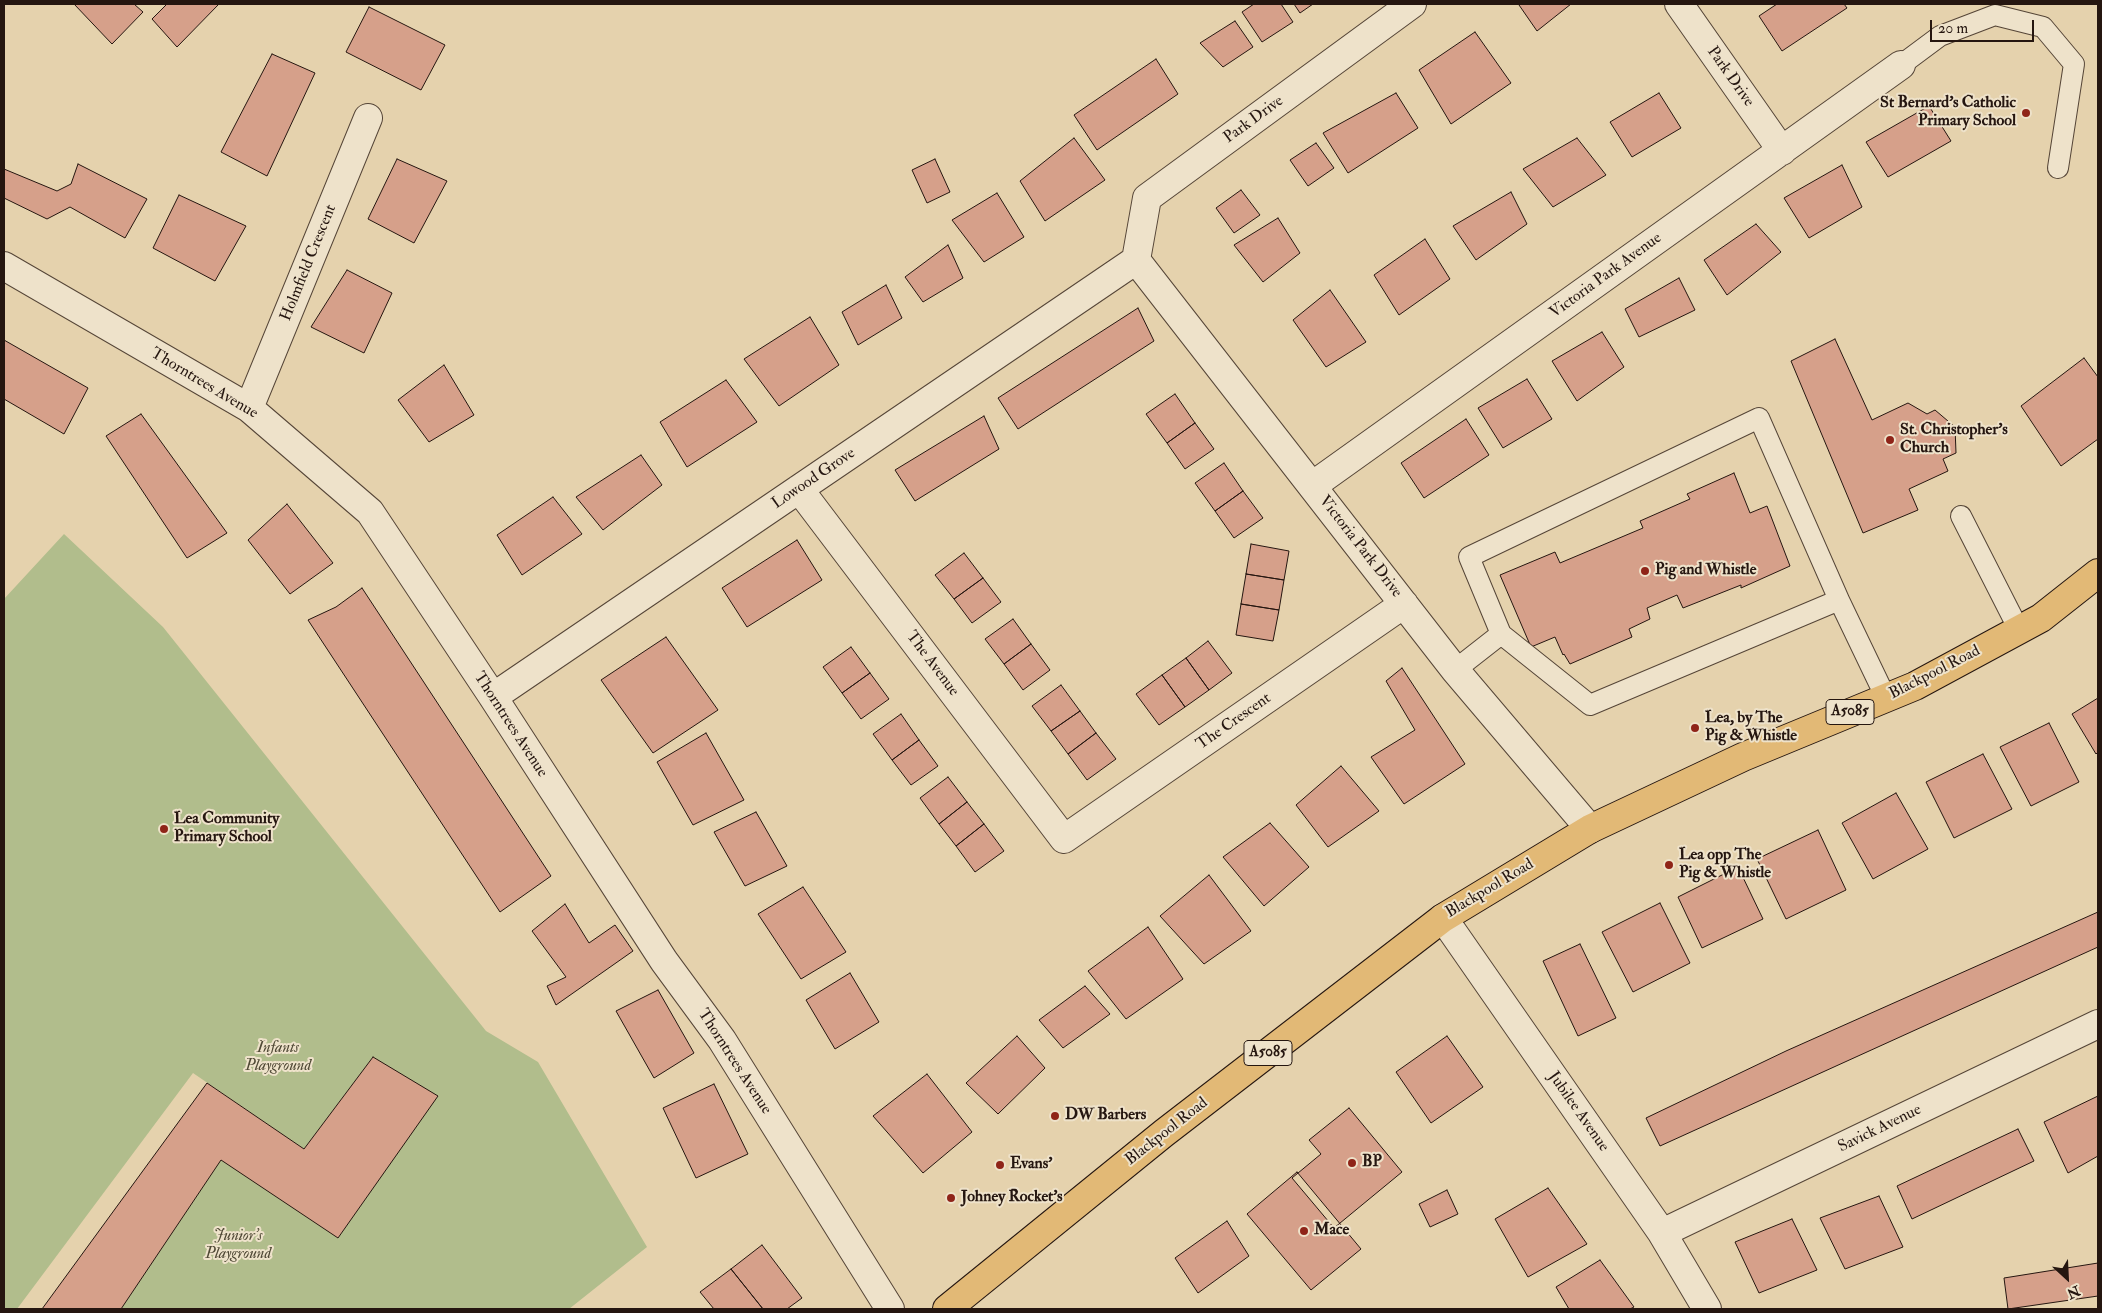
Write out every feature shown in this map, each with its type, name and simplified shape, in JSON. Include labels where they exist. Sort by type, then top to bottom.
[{"type":"highway","name":"Blackpool Road","points":[[947,1309],[1164,1133],[1443,918],[1590,829],[1743,757],[1915,686],[2041,618],[2098,573]]},
{"type":"street","name":"Park Drive","points":[[1136,260],[1147,198],[1412,4]]},
{"type":"street","name":"Park Drive","points":[[1679,4],[1782,151]]},
{"type":"street","name":"Victoria Park Avenue","points":[[1312,486],[1901,65]]},
{"type":"street","name":"Holmfield Crescent","points":[[249,408],[368,118]]},
{"type":"street","name":"Victoria Park Drive","points":[[1136,260],[1455,670],[1590,829]]},
{"type":"street","name":"Lowood Grove","points":[[493,697],[1136,260]]},
{"type":"street","name":"Thorntrees Avenue","points":[[4,266],[249,408],[370,512],[493,697],[664,961],[722,1040],[890,1309]]},
{"type":"street","name":"The Avenue","points":[[799,489],[1064,839]]},
{"type":"street","name":"The Crescent","points":[[1064,839],[1404,604]]},
{"type":"street","name":"Jubilee Avenue","points":[[1443,918],[1662,1233],[1707,1309]]},
{"type":"street","name":"Savick Avenue","points":[[1662,1233],[2098,1024]]},
{"type":"lane","points":[[1901,65],[1940,36],[1995,15],[2043,27],[2074,64],[2058,168]]},
{"type":"lane","points":[[1839,600],[1590,705],[1501,634],[1469,557],[1759,418],[1839,600],[1886,698]]},
{"type":"lane","points":[[1961,516],[2019,630]]},
{"type":"lane","points":[[1455,670],[1501,634]]},
{"type":"green space","name":"Lea Community Primary School","points":[[64,534],[163,627],[486,1031],[538,1062],[647,1247],[569,1309],[121,1309],[221,1160],[338,1238],[437,1096],[373,1057],[304,1149],[193,1073],[17,1309],[4,1309],[4,599]]},
{"type":"building","points":[[74,4],[134,4],[143,12],[112,44]]},
{"type":"building","points":[[167,4],[219,4],[177,47],[152,19]]},
{"type":"building","points":[[1254,4],[1281,4],[1293,22],[1262,42],[1242,12]]},
{"type":"building","points":[[1294,4],[1313,4],[1300,13]]},
{"type":"building","points":[[1571,4],[1537,31],[1519,5]]},
{"type":"building","points":[[1777,4],[1844,4],[1847,8],[1782,51],[1759,16]]},
{"type":"building","points":[[369,7],[445,45],[421,90],[346,52]]},
{"type":"building","points":[[1235,21],[1253,47],[1223,67],[1200,43]]},
{"type":"building","points":[[1475,32],[1511,83],[1451,124],[1419,70]]},
{"type":"building","points":[[272,54],[315,73],[267,176],[221,152]]},
{"type":"building","points":[[1156,59],[1178,94],[1097,150],[1074,115]]},
{"type":"building","points":[[1396,93],[1418,128],[1348,173],[1323,133]]},
{"type":"building","points":[[1659,93],[1681,128],[1632,157],[1610,122]]},
{"type":"building","points":[[1929,106],[1951,141],[1888,177],[1866,142]]},
{"type":"building","points":[[1074,138],[1105,180],[1045,221],[1020,181]]},
{"type":"building","points":[[1577,138],[1606,175],[1553,207],[1523,169]]},
{"type":"building","points":[[1316,143],[1334,168],[1308,186],[1290,160]]},
{"type":"building","points":[[397,159],[447,181],[414,243],[368,219]]},
{"type":"building","points":[[935,159],[950,192],[927,203],[912,170]]},
{"type":"building","points":[[78,164],[147,199],[125,238],[70,207],[47,219],[4,198],[4,169],[57,191],[71,184]]},
{"type":"building","points":[[1842,165],[1862,207],[1809,238],[1784,198]]},
{"type":"building","points":[[1241,190],[1260,215],[1234,233],[1216,208]]},
{"type":"building","points":[[1511,192],[1527,224],[1476,260],[1453,226]]},
{"type":"building","points":[[997,193],[1024,237],[984,262],[952,220]]},
{"type":"building","points":[[179,195],[246,226],[215,281],[153,248]]},
{"type":"building","points":[[1278,218],[1300,253],[1263,282],[1234,245]]},
{"type":"building","points":[[1756,224],[1781,252],[1727,295],[1704,260]]},
{"type":"building","points":[[1425,239],[1450,279],[1399,315],[1374,275]]},
{"type":"building","points":[[948,245],[963,278],[923,302],[905,277]]},
{"type":"building","points":[[347,270],[392,293],[364,353],[311,327]]},
{"type":"building","points":[[1679,278],[1695,310],[1639,337],[1625,309]]},
{"type":"building","points":[[886,285],[902,318],[858,345],[842,312]]},
{"type":"building","points":[[1330,290],[1366,342],[1326,367],[1293,320]]},
{"type":"building","points":[[1138,308],[1154,341],[1018,429],[998,398]]},
{"type":"building","points":[[810,317],[839,365],[779,406],[744,359]]},
{"type":"building","points":[[1602,332],[1624,367],[1577,401],[1552,361]]},
{"type":"building","name":"St. Christopher's Church","points":[[1835,339],[1872,420],[1908,403],[1927,414],[1935,410],[1955,427],[1956,453],[1943,459],[1948,471],[1909,489],[1918,510],[1863,533],[1791,361]]},
{"type":"building","points":[[4,340],[88,388],[64,434],[4,399]]},
{"type":"building","points":[[2084,358],[2098,377],[2098,439],[2061,466],[2021,406]]},
{"type":"building","points":[[444,365],[474,415],[429,442],[398,400]]},
{"type":"building","points":[[1527,379],[1552,419],[1503,448],[1478,408]]},
{"type":"building","points":[[726,380],[757,422],[687,467],[660,422]]},
{"type":"building","points":[[1175,394],[1195,423],[1167,443],[1146,414]]},
{"type":"building","points":[[141,414],[227,533],[187,558],[106,436]]},
{"type":"building","points":[[984,416],[999,449],[915,501],[895,470]]},
{"type":"building","points":[[1466,419],[1489,455],[1424,498],[1401,463]]},
{"type":"building","points":[[1195,423],[1214,449],[1185,469],[1167,443]]},
{"type":"building","points":[[641,455],[662,485],[603,530],[576,497]]},
{"type":"building","points":[[1224,463],[1243,491],[1215,511],[1195,483]]},
{"type":"building","name":"Pig and Whistle","points":[[1734,473],[1750,513],[1767,506],[1790,566],[1741,588],[1741,585],[1683,608],[1677,595],[1647,608],[1650,619],[1629,629],[1632,637],[1570,664],[1563,655],[1555,637],[1531,647],[1500,575],[1555,552],[1560,563],[1643,528],[1640,521],[1690,499],[1687,494]]},
{"type":"building","points":[[1243,491],[1263,518],[1234,538],[1215,511]]},
{"type":"building","points":[[553,497],[582,534],[522,575],[497,535]]},
{"type":"building","points":[[287,504],[333,563],[290,594],[248,540]]},
{"type":"building","points":[[797,540],[822,580],[747,627],[722,588]]},
{"type":"building","points":[[1251,544],[1289,551],[1284,580],[1246,574]]},
{"type":"building","points":[[964,553],[983,578],[954,599],[935,575]]},
{"type":"building","points":[[1246,574],[1284,580],[1279,610],[1241,604]]},
{"type":"building","points":[[983,578],[1001,602],[972,623],[954,599]]},
{"type":"building","points":[[362,588],[551,876],[500,912],[308,620],[336,607]]},
{"type":"building","points":[[1241,604],[1279,610],[1273,641],[1236,635]]},
{"type":"building","points":[[1013,619],[1031,644],[1004,664],[985,639]]},
{"type":"building","points":[[666,637],[718,710],[653,753],[601,680]]},
{"type":"building","points":[[1208,641],[1232,673],[1209,690],[1186,658]]},
{"type":"building","points":[[1031,644],[1050,670],[1023,690],[1004,664]]},
{"type":"building","points":[[851,647],[870,673],[842,693],[823,667]]},
{"type":"building","points":[[1186,658],[1209,690],[1185,707],[1162,675]]},
{"type":"building","points":[[1402,668],[1465,764],[1404,804],[1371,757],[1415,730],[1386,681]]},
{"type":"building","points":[[870,673],[889,699],[861,719],[842,693]]},
{"type":"building","points":[[1162,675],[1185,707],[1159,725],[1136,694]]},
{"type":"building","points":[[1061,685],[1080,711],[1051,731],[1032,706]]},
{"type":"building","points":[[2098,698],[2098,752],[2096,754],[2072,714]]},
{"type":"building","points":[[1080,711],[1096,733],[1068,754],[1051,731]]},
{"type":"building","points":[[901,714],[919,740],[892,760],[873,734]]},
{"type":"building","points":[[2049,723],[2079,782],[2031,806],[2000,747]]},
{"type":"building","points":[[706,733],[744,800],[693,825],[657,762]]},
{"type":"building","points":[[1096,733],[1116,759],[1087,780],[1068,754]]},
{"type":"building","points":[[919,740],[938,766],[911,785],[892,760]]},
{"type":"building","points":[[1983,754],[2012,809],[1954,838],[1926,782]]},
{"type":"building","points":[[1341,766],[1379,811],[1328,847],[1296,805]]},
{"type":"building","points":[[948,777],[967,802],[939,824],[920,798]]},
{"type":"building","points":[[1896,793],[1928,849],[1873,879],[1842,823]]},
{"type":"building","points":[[967,802],[984,824],[956,846],[939,824]]},
{"type":"building","points":[[756,812],[787,866],[745,886],[714,832]]},
{"type":"building","points":[[1270,823],[1309,867],[1264,906],[1223,857]]},
{"type":"building","points":[[984,824],[1004,851],[975,872],[956,846]]},
{"type":"building","points":[[1818,830],[1846,890],[1786,919],[1757,859]]},
{"type":"building","points":[[1738,867],[1763,919],[1702,948],[1678,897]]},
{"type":"building","points":[[1209,875],[1251,931],[1204,964],[1160,916]]},
{"type":"building","points":[[803,887],[846,952],[801,979],[758,914]]},
{"type":"building","points":[[1660,903],[1690,963],[1633,992],[1602,932]]},
{"type":"building","points":[[565,904],[589,943],[615,925],[633,951],[556,1005],[547,986],[566,977],[532,931]]},
{"type":"building","points":[[2098,912],[2098,947],[1660,1146],[1646,1118],[1786,1051]]},
{"type":"building","points":[[1148,927],[1183,979],[1126,1019],[1088,971]]},
{"type":"building","points":[[1580,944],[1616,1018],[1578,1036],[1543,961]]},
{"type":"building","points":[[850,973],[879,1022],[835,1049],[806,1000]]},
{"type":"building","points":[[1085,986],[1110,1014],[1063,1048],[1039,1020]]},
{"type":"building","points":[[658,990],[694,1053],[654,1078],[616,1011]]},
{"type":"building","points":[[1017,1036],[1045,1068],[998,1114],[966,1083]]},
{"type":"building","points":[[1447,1036],[1483,1087],[1431,1123],[1396,1072]]},
{"type":"building","points":[[373,1057],[438,1096],[338,1238],[221,1160],[121,1309],[42,1309],[207,1083],[304,1149]]},
{"type":"building","points":[[927,1074],[972,1132],[923,1173],[873,1116]]},
{"type":"building","points":[[714,1084],[748,1154],[696,1178],[663,1108]]},
{"type":"building","points":[[2098,1096],[2098,1156],[2068,1173],[2044,1122]]},
{"type":"building","name":"BP","points":[[1349,1108],[1402,1172],[1334,1228],[1292,1178],[1321,1154],[1309,1140]]},
{"type":"building","points":[[2018,1129],[2034,1161],[1912,1219],[1897,1186]]},
{"type":"building","name":"Mace","points":[[1297,1172],[1361,1249],[1311,1290],[1247,1214]]},
{"type":"building","points":[[1548,1188],[1587,1244],[1528,1277],[1495,1219]]},
{"type":"building","points":[[1447,1190],[1458,1214],[1430,1227],[1419,1204]]},
{"type":"building","points":[[1879,1196],[1903,1247],[1845,1269],[1820,1218]]},
{"type":"building","points":[[1792,1219],[1817,1270],[1759,1293],[1735,1242]]},
{"type":"building","points":[[1227,1221],[1249,1256],[1198,1293],[1175,1258]]},
{"type":"building","points":[[762,1245],[802,1298],[787,1309],[763,1309],[731,1269]]},
{"type":"building","points":[[1600,1260],[1634,1307],[1630,1309],[1569,1309],[1556,1287]]},
{"type":"building","points":[[2098,1263],[2098,1296],[2008,1309],[2004,1278]]},
{"type":"building","points":[[731,1269],[763,1309],[714,1309],[700,1292]]},
{"type":"place","name":"St Bernard's Catholic Primary School","points":[[2026,113]]},
{"type":"place","name":"St. Christopher's Church","points":[[1890,440]]},
{"type":"place","name":"Pig and Whistle","points":[[1645,571]]},
{"type":"place","name":"Lea, by The Pig & Whistle","points":[[1695,728]]},
{"type":"place","name":"Lea Community Primary School","points":[[164,829]]},
{"type":"place","name":"Lea opp The Pig & Whistle","points":[[1669,865]]},
{"type":"place","name":"DW Barbers","points":[[1055,1116]]},
{"type":"place","name":"BP","points":[[1352,1163]]},
{"type":"place","name":"Evans'","points":[[1000,1165]]},
{"type":"place","name":"Johney Rocket's","points":[[951,1198]]},
{"type":"place","name":"Mace","points":[[1304,1231]]},
{"type":"park label","name":"Infants Playground","points":[[278,1058]]},
{"type":"park label","name":"Junior's Playground","points":[[238,1246]]}]
